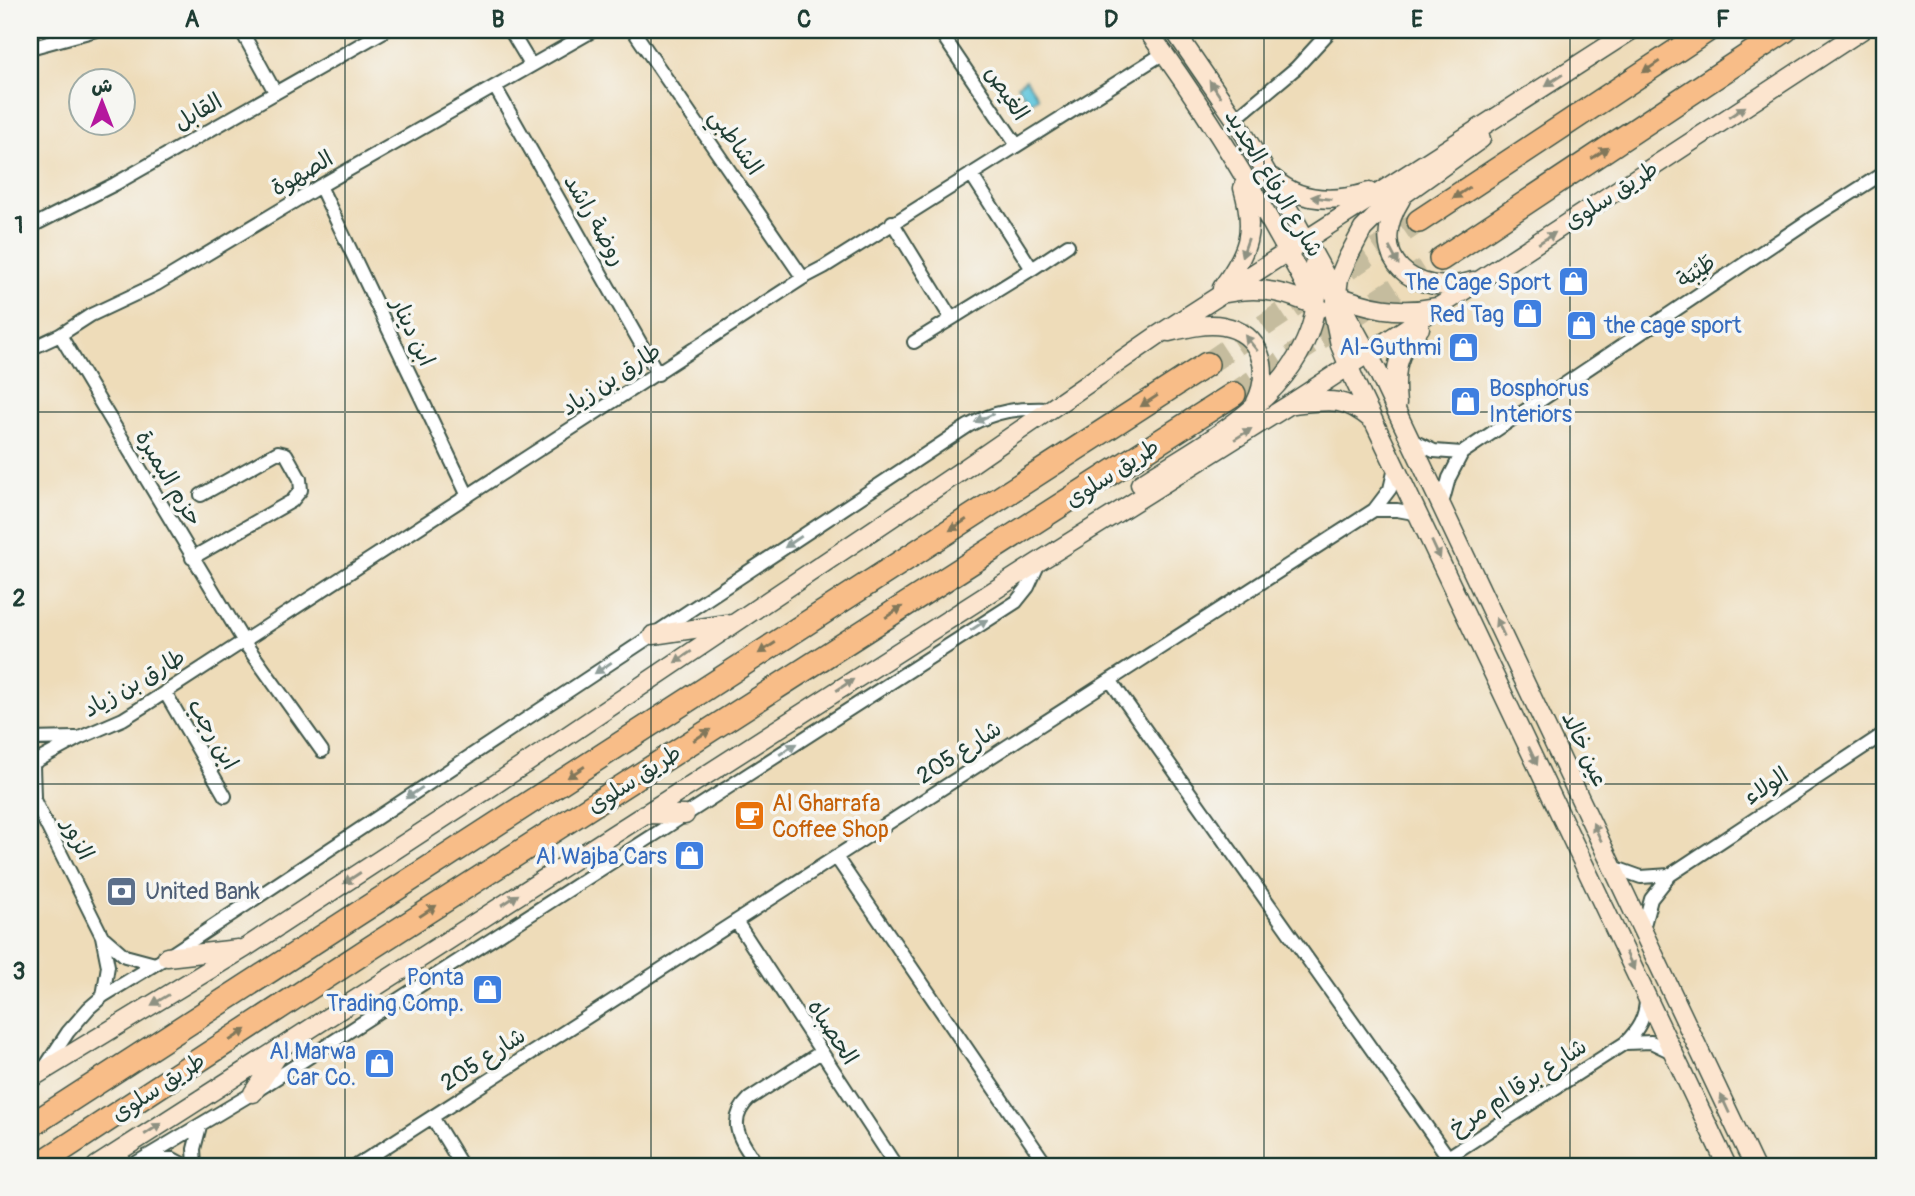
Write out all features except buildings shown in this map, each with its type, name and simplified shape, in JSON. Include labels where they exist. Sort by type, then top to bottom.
[{"type":"highway","points":[[1419,221],[1708,30]]},
{"type":"highway","name":"طريق سلوى","points":[[1441,259],[1786,30]]},
{"type":"highway","name":"طريق سلوى","points":[[30,1126],[1207,364]]},
{"type":"highway","name":"طريق سلوى","points":[[37,1166],[372,947],[1234,394]]},
{"type":"highway","points":[[30,1117],[92,1085]]},
{"type":"main road","name":"شارع الرفاع الجديد","points":[[1147,30],[1234,158],[1317,297],[1348,367]]},
{"type":"main road","name":"شارع الرفاع الجديد","points":[[1174,30],[1234,119],[1305,239],[1368,354]]},
{"type":"main road","points":[[35,1076],[244,948],[491,787],[1216,296],[1632,30]]},
{"type":"main road","name":"طريق سلوى","points":[[96,1166],[1443,306],[1862,30]]},
{"type":"main road","points":[[1490,122],[1479,142],[1404,193],[1363,229],[1347,259],[1336,295],[1334,316],[1340,345],[1348,367],[1727,1166]]},
{"type":"main road","points":[[1216,296],[1238,266],[1248,244],[1249,208],[1234,158]]},
{"type":"main road","points":[[1263,169],[1290,190],[1316,199],[1338,199],[1385,187]]},
{"type":"main road","points":[[1404,193],[1394,209],[1389,226],[1388,246],[1395,262],[1409,277],[1428,285],[1449,286],[1490,275]]},
{"type":"main road","points":[[1040,561],[1087,519],[1254,406],[1288,372],[1302,351],[1317,297],[1313,260],[1305,239]]},
{"type":"main road","points":[[1216,296],[1250,289],[1267,289],[1317,297],[1336,295],[1371,308],[1409,310],[1443,306]]},
{"type":"main road","points":[[1317,297],[1349,329],[1368,354]]},
{"type":"main road","points":[[1397,412],[1396,381],[1403,346],[1443,306]]},
{"type":"main road","points":[[1158,335],[1208,325],[1239,330],[1260,353],[1264,366],[1264,380],[1254,406]]},
{"type":"main road","name":"عين خالد","points":[[1368,354],[1442,504],[1754,1166]]},
{"type":"main road","points":[[1289,405],[1327,400],[1343,401],[1357,407],[1374,422]]},
{"type":"main road","points":[[653,635],[734,623]]},
{"type":"main road","points":[[644,814],[685,815]]},
{"type":"main road","points":[[161,961],[244,948]]},
{"type":"main road","points":[[253,1093],[283,1046]]},
{"type":"street","points":[[30,48],[96,30]]},
{"type":"street","points":[[241,30],[275,92]]},
{"type":"street","name":"القابل","points":[[30,227],[115,184],[386,30]]},
{"type":"street","points":[[510,30],[531,65]]},
{"type":"street","name":"الصهوة","points":[[30,349],[60,335],[91,315],[157,284],[320,186],[594,30]]},
{"type":"street","name":"الشاطبي","points":[[633,30],[803,278]]},
{"type":"street","name":"الغيص","points":[[939,30],[1016,144]]},
{"type":"street","points":[[1234,119],[1296,68],[1331,30]]},
{"type":"street","name":"طارق بن زياد","points":[[33,766],[79,738],[123,719],[803,278],[1164,53]]},
{"type":"street","name":"روضة راشد","points":[[495,87],[658,374]]},
{"type":"street","name":"طَيْبَة","points":[[1462,453],[1885,172]]},
{"type":"street","points":[[971,174],[1032,269]]},
{"type":"street","name":"ابن دينار","points":[[320,186],[468,496]]},
{"type":"street","points":[[892,222],[951,317]]},
{"type":"street","points":[[914,342],[1068,245]]},
{"type":"street","name":"حزم البمبرة","points":[[60,335],[244,642],[322,751]]},
{"type":"street","points":[[35,1076],[77,1020],[103,996],[161,961],[968,426],[988,415],[1007,410],[1050,409]]},
{"type":"street","points":[[1409,438],[1434,451],[1462,453],[1449,478],[1442,504]]},
{"type":"street","points":[[192,558],[292,501],[301,490],[300,479],[286,454],[278,453],[201,495]]},
{"type":"street","name":"شارع 205","points":[[356,1166],[1374,510],[1390,489],[1395,464]]},
{"type":"street","points":[[1374,510],[1419,514]]},
{"type":"street","points":[[131,1166],[253,1093],[1016,602],[1028,587],[1040,561]]},
{"type":"street","points":[[1110,680],[1448,1157]]},
{"type":"street","name":"ابن رجب","points":[[165,692],[225,796]]},
{"type":"street","name":"الولاء","points":[[1643,929],[1651,899],[1670,875],[1885,733]]},
{"type":"street","name":"طارق بن زياد","points":[[30,739],[79,738]]},
{"type":"street","name":"الزور","points":[[30,739],[37,752],[33,766],[32,794],[102,936],[108,966],[103,996]]},
{"type":"street","points":[[836,857],[1047,1166]]},
{"type":"street","points":[[1614,867],[1641,877],[1670,875]]},
{"type":"street","name":"الحصباه","points":[[736,922],[896,1166]]},
{"type":"street","name":"الزور","points":[[102,936],[125,956],[161,961]]},
{"type":"street","name":"شارع برقا ام مرخ","points":[[1434,1166],[1625,1043],[1642,1021],[1646,1009],[1646,995]]},
{"type":"street","points":[[1625,1043],[1651,1042],[1674,1053]]},
{"type":"street","points":[[758,1166],[740,1139],[737,1117],[741,1107],[821,1052]]},
{"type":"street","points":[[432,1117],[462,1166]]},
{"type":"street","points":[[195,1166],[194,1149],[201,1126]]},
{"type":"street","points":[[147,1156],[173,1160],[186,1166]]},
{"type":"water","points":[[1026,79],[1038,97],[1030,103],[1017,85]]},
{"type":"tunnel","points":[[1207,364],[1419,221]]},
{"type":"tunnel","points":[[1234,394],[1441,259]]},
{"type":"place","name":"The Cage Sport","points":[[1574,282]]},
{"type":"place","name":"Red Tag","points":[[1527,314]]},
{"type":"place","name":"the cage sport","points":[[1581,325]]},
{"type":"place","name":"Al-Guthmi","points":[[1464,347]]},
{"type":"place","name":"Bosphorus Interiors","points":[[1466,401]]},
{"type":"place","name":"Al Gharrafa Coffee Shop","points":[[749,816]]},
{"type":"place","name":"Al Wajba Cars","points":[[690,856]]},
{"type":"place","name":"United Bank","points":[[122,891]]},
{"type":"place","name":"Ponta Trading Comp.","points":[[487,990]]},
{"type":"place","name":"Al Marwa Car Co.","points":[[379,1064]]}]
